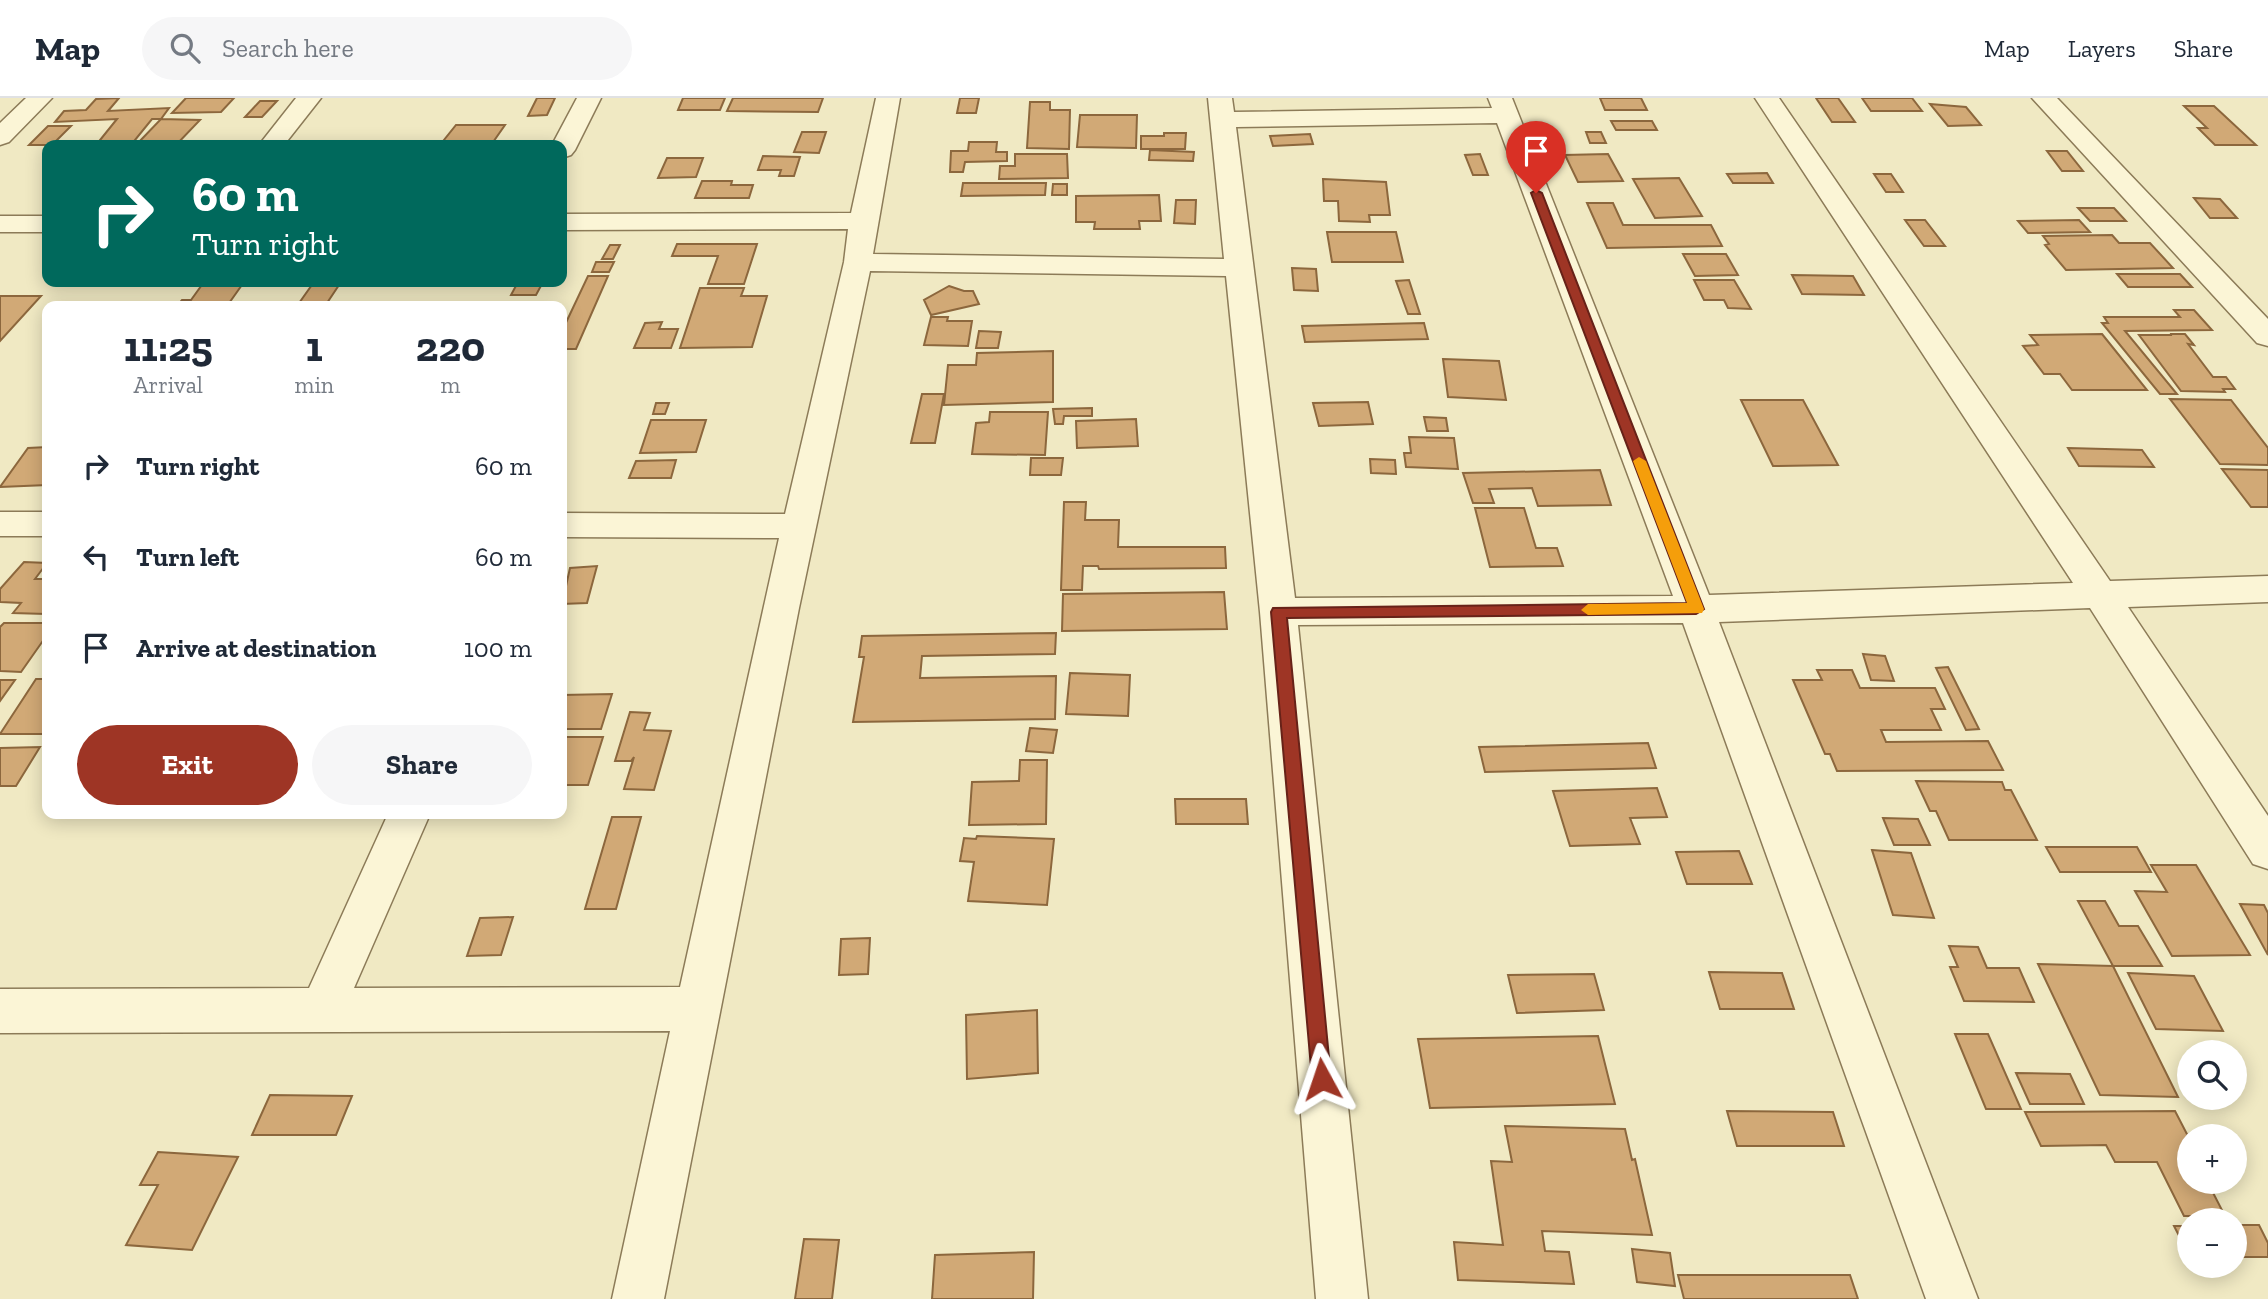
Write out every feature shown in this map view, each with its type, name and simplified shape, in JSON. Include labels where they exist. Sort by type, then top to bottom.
[{"type":"street","points":[[0,137],[40,98]]},
{"type":"street","points":[[275,140],[309,98]]},
{"type":"street","points":[[567,140],[589,98]]},
{"type":"street","points":[[638,1299],[858,262],[863,221],[888,98]]},
{"type":"street","points":[[1767,98],[2101,596],[2268,851]]},
{"type":"street","points":[[2044,98],[2268,337]]},
{"type":"street","points":[[1342,1299],[1279,612],[1221,109],[1503,106],[1696,609],[1952,1299]]},
{"type":"street","points":[[567,222],[863,221]]},
{"type":"street","points":[[0,224],[42,224]]},
{"type":"street","points":[[858,262],[1240,268]]},
{"type":"street","points":[[0,524],[42,524]]},
{"type":"street","points":[[567,525],[800,526]]},
{"type":"street","points":[[1279,612],[1696,609],[2268,589]]},
{"type":"street","points":[[322,1010],[407,819]]},
{"type":"street","points":[[0,1011],[700,1009]]},
{"type":"building","points":[[119,98],[108,111],[169,108],[161,119],[152,119],[135,140],[100,140],[117,119],[55,122],[64,111],[86,110],[96,99]]},
{"type":"building","points":[[186,98],[234,98],[221,112],[172,113]]},
{"type":"building","points":[[537,98],[555,98],[547,115],[528,116]]},
{"type":"building","points":[[683,98],[725,98],[720,110],[678,110]]},
{"type":"building","points":[[733,98],[823,98],[818,112],[727,111]]},
{"type":"building","points":[[960,98],[979,98],[976,113],[957,113]]},
{"type":"building","points":[[1600,98],[1641,98],[1647,110],[1605,110]]},
{"type":"building","points":[[1816,98],[1838,98],[1855,122],[1832,122]]},
{"type":"building","points":[[1862,98],[1912,98],[1922,111],[1871,111]]},
{"type":"building","points":[[260,101],[277,101],[262,117],[245,117]]},
{"type":"building","points":[[1030,102],[1050,102],[1050,110],[1070,110],[1069,149],[1027,148]]},
{"type":"building","points":[[1930,104],[1966,107],[1981,125],[1948,126]]},
{"type":"building","points":[[2184,106],[2214,106],[2256,145],[2215,145],[2198,128],[2207,128]]},
{"type":"building","points":[[1080,115],[1137,115],[1136,148],[1077,147]]},
{"type":"building","points":[[161,119],[200,120],[181,140],[141,140]]},
{"type":"building","points":[[1611,121],[1652,121],[1657,130],[1616,130]]},
{"type":"building","points":[[456,125],[505,125],[494,140],[444,140]]},
{"type":"building","points":[[48,126],[71,126],[57,140],[42,140],[42,145],[29,145]]},
{"type":"building","points":[[802,132],[826,132],[819,153],[794,152]]},
{"type":"building","points":[[1586,132],[1601,132],[1606,143],[1590,143]]},
{"type":"building","points":[[1164,133],[1186,133],[1185,149],[1141,149],[1141,136],[1164,136]]},
{"type":"building","points":[[1310,134],[1313,144],[1273,146],[1270,136]]},
{"type":"building","points":[[969,142],[997,142],[996,152],[1007,152],[1007,161],[965,162],[963,172],[950,172],[951,151],[968,151]]},
{"type":"building","points":[[1150,150],[1194,152],[1193,161],[1149,160]]},
{"type":"building","points":[[2047,151],[2067,151],[2083,171],[2062,171]]},
{"type":"building","points":[[1015,154],[1067,154],[1068,178],[999,179],[1000,166],[1015,166]]},
{"type":"building","points":[[1480,154],[1488,175],[1473,175],[1465,155]]},
{"type":"building","points":[[1608,154],[1623,181],[1578,182],[1565,155]]},
{"type":"building","points":[[763,156],[800,157],[794,176],[779,176],[781,170],[758,170]]},
{"type":"building","points":[[667,158],[703,158],[696,177],[658,178]]},
{"type":"building","points":[[1767,173],[1773,183],[1733,183],[1727,174]]},
{"type":"building","points":[[1874,174],[1891,174],[1903,192],[1886,192]]},
{"type":"building","points":[[1679,178],[1702,216],[1655,218],[1633,179]]},
{"type":"building","points":[[1323,179],[1386,182],[1390,215],[1369,215],[1370,222],[1339,221],[1338,201],[1324,201]]},
{"type":"building","points":[[702,181],[732,181],[731,185],[753,185],[749,198],[695,198]]},
{"type":"building","points":[[963,183],[1046,183],[1045,195],[961,196]]},
{"type":"building","points":[[1053,184],[1067,184],[1067,195],[1052,195]]},
{"type":"building","points":[[1159,195],[1161,221],[1139,221],[1140,229],[1094,229],[1095,222],[1076,222],[1076,196]]},
{"type":"building","points":[[2194,198],[2220,199],[2237,218],[2210,218]]},
{"type":"building","points":[[1176,200],[1196,200],[1195,224],[1174,223]]},
{"type":"building","points":[[1587,203],[1613,203],[1623,225],[1711,225],[1722,246],[1607,248]]},
{"type":"building","points":[[2078,208],[2114,208],[2126,221],[2090,221]]},
{"type":"building","points":[[1905,220],[1925,220],[1945,246],[1924,246]]},
{"type":"building","points":[[2079,220],[2090,232],[2028,233],[2018,221]]},
{"type":"building","points":[[1327,232],[1396,232],[1403,262],[1332,262]]},
{"type":"building","points":[[2112,235],[2119,243],[2150,243],[2173,268],[2066,270],[2045,245],[2049,244],[2043,236]]},
{"type":"building","points":[[677,244],[757,244],[744,284],[708,284],[718,256],[672,256]]},
{"type":"building","points":[[610,245],[620,245],[613,259],[602,259]]},
{"type":"building","points":[[1683,254],[1726,254],[1738,275],[1695,276]]},
{"type":"building","points":[[596,262],[614,262],[609,272],[592,272]]},
{"type":"building","points":[[1292,268],[1316,269],[1318,291],[1294,290]]},
{"type":"building","points":[[2117,274],[2180,274],[2192,287],[2128,287]]},
{"type":"building","points":[[1792,275],[1853,276],[1864,295],[1802,294]]},
{"type":"building","points":[[588,276],[608,276],[576,349],[567,349],[567,320]]},
{"type":"building","points":[[1409,280],[1420,314],[1408,314],[1396,281]]},
{"type":"building","points":[[1694,280],[1734,280],[1751,309],[1728,308],[1724,300],[1704,300]]},
{"type":"building","points":[[949,286],[973,291],[979,304],[931,315],[924,300]]},
{"type":"building","points":[[200,287],[240,287],[231,301],[181,301],[191,300]]},
{"type":"building","points":[[310,287],[338,287],[328,301],[301,301]]},
{"type":"building","points":[[515,287],[540,287],[536,295],[511,295]]},
{"type":"building","points":[[700,288],[744,288],[741,296],[767,296],[752,347],[680,348]]},
{"type":"building","points":[[0,296],[41,296],[0,341]]},
{"type":"building","points":[[2174,310],[2194,310],[2212,330],[2125,331],[2177,394],[2160,394],[2102,323],[2108,323],[2104,317],[2180,317]]},
{"type":"building","points":[[931,317],[948,317],[947,321],[972,321],[968,346],[924,345]]},
{"type":"building","points":[[662,322],[659,329],[678,329],[671,348],[634,348],[645,323]]},
{"type":"building","points":[[1424,323],[1428,339],[1305,342],[1302,326]]},
{"type":"building","points":[[979,331],[1001,332],[998,348],[976,348]]},
{"type":"building","points":[[2102,334],[2147,390],[2072,390],[2060,374],[2044,374],[2023,346],[2038,345],[2030,335]]},
{"type":"building","points":[[2170,334],[2185,334],[2194,345],[2188,344],[2213,377],[2226,377],[2235,389],[2223,389],[2225,392],[2181,391],[2139,335],[2172,335]]},
{"type":"building","points":[[1053,351],[1053,402],[944,405],[948,365],[976,365],[977,353]]},
{"type":"building","points":[[1443,359],[1499,361],[1506,400],[1448,397]]},
{"type":"building","points":[[922,394],[944,394],[935,443],[911,443]]},
{"type":"building","points":[[2170,399],[2231,400],[2268,448],[2268,465],[2220,464]]},
{"type":"building","points":[[1741,400],[1803,400],[1838,465],[1773,466]]},
{"type":"building","points":[[1368,402],[1373,424],[1319,426],[1313,403]]},
{"type":"building","points":[[656,403],[669,403],[665,414],[653,414]]},
{"type":"building","points":[[1092,408],[1092,416],[1064,416],[1063,424],[1055,424],[1053,409]]},
{"type":"building","points":[[990,412],[1048,412],[1045,455],[972,454],[976,423],[989,422]]},
{"type":"building","points":[[1424,417],[1446,418],[1448,431],[1427,431]]},
{"type":"building","points":[[1136,419],[1138,446],[1077,448],[1076,421]]},
{"type":"building","points":[[651,420],[706,420],[696,452],[640,453]]},
{"type":"building","points":[[1409,437],[1454,438],[1458,469],[1406,467],[1404,453],[1411,453]]},
{"type":"building","points":[[42,447],[42,485],[0,487],[28,448]]},
{"type":"building","points":[[2068,448],[2142,450],[2154,467],[2079,466]]},
{"type":"building","points":[[1031,458],[1063,458],[1061,475],[1030,475]]},
{"type":"building","points":[[1370,459],[1395,460],[1396,474],[1371,473]]},
{"type":"building","points":[[676,460],[671,478],[629,478],[636,461]]},
{"type":"building","points":[[2222,469],[2268,470],[2268,507],[2251,507]]},
{"type":"building","points":[[1600,470],[1611,505],[1538,506],[1532,488],[1489,489],[1494,503],[1473,503],[1463,473]]},
{"type":"building","points":[[1064,502],[1086,502],[1085,520],[1119,520],[1118,547],[1225,547],[1226,568],[1099,569],[1098,566],[1083,566],[1082,590],[1061,590]]},
{"type":"building","points":[[1475,508],[1524,508],[1536,548],[1557,548],[1563,566],[1490,567]]},
{"type":"building","points":[[24,562],[42,563],[42,570],[35,579],[42,579],[42,614],[13,613],[21,603],[0,602],[0,589]]},
{"type":"building","points":[[597,566],[587,603],[567,604],[570,568]]},
{"type":"building","points":[[1224,592],[1227,629],[1062,631],[1063,594]]},
{"type":"building","points":[[4,623],[42,623],[42,642],[21,672],[0,671],[0,627]]},
{"type":"building","points":[[1056,633],[1055,654],[922,656],[920,678],[1056,676],[1055,719],[853,722],[864,657],[859,657],[862,636]]},
{"type":"building","points":[[1863,654],[1885,656],[1894,681],[1871,680]]},
{"type":"building","points":[[1948,667],[1979,729],[1966,730],[1936,668]]},
{"type":"building","points":[[1817,670],[1852,670],[1860,688],[1935,688],[1945,709],[1931,709],[1941,730],[1881,730],[1886,742],[1988,741],[2003,770],[1837,771],[1830,754],[1825,754],[1793,680],[1822,680]]},
{"type":"building","points":[[1070,673],[1130,675],[1128,716],[1066,714]]},
{"type":"building","points":[[36,679],[42,679],[42,734],[0,734]]},
{"type":"building","points":[[0,680],[15,680],[0,701]]},
{"type":"building","points":[[612,694],[601,729],[567,729],[567,695]]},
{"type":"building","points":[[630,712],[650,713],[644,730],[671,731],[654,790],[624,789],[634,757],[631,761],[615,761]]},
{"type":"building","points":[[1030,728],[1057,730],[1053,753],[1026,751]]},
{"type":"building","points":[[567,737],[603,737],[588,785],[567,785]]},
{"type":"building","points":[[1648,743],[1656,768],[1485,772],[1479,747]]},
{"type":"building","points":[[40,747],[16,786],[0,786],[0,748]]},
{"type":"building","points":[[1020,760],[1047,760],[1046,824],[969,825],[972,782],[1019,781]]},
{"type":"building","points":[[1916,781],[2002,782],[2005,790],[2011,790],[2037,840],[1949,840],[1936,811],[1930,811]]},
{"type":"building","points":[[1657,788],[1667,817],[1630,818],[1640,844],[1570,846],[1553,791]]},
{"type":"building","points":[[1175,799],[1246,799],[1248,824],[1176,824]]},
{"type":"building","points":[[612,817],[641,817],[616,909],[585,909]]},
{"type":"building","points":[[1883,818],[1918,819],[1930,845],[1894,845]]},
{"type":"building","points":[[977,836],[1054,839],[1047,905],[968,901],[974,862],[960,861],[964,838],[976,839]]},
{"type":"building","points":[[2046,847],[2137,847],[2151,872],[2060,872]]},
{"type":"building","points":[[1872,850],[1911,853],[1934,918],[1893,915]]},
{"type":"building","points":[[1739,851],[1752,884],[1687,884],[1676,852]]},
{"type":"building","points":[[2151,865],[2196,865],[2250,955],[2172,956],[2135,891],[2167,892]]},
{"type":"building","points":[[2078,901],[2105,901],[2119,926],[2138,926],[2162,966],[2113,966]]},
{"type":"building","points":[[2240,904],[2264,905],[2268,913],[2268,955]]},
{"type":"building","points":[[513,917],[501,955],[467,956],[480,918]]},
{"type":"building","points":[[870,938],[868,974],[839,975],[841,939]]},
{"type":"building","points":[[1949,946],[1978,947],[1987,968],[2019,968],[2034,1002],[1964,1001],[1950,967],[1958,967]]},
{"type":"building","points":[[2038,964],[2113,966],[2177,1097],[2100,1095]]},
{"type":"building","points":[[1709,972],[1782,973],[1794,1009],[1720,1009]]},
{"type":"building","points":[[2128,973],[2194,976],[2223,1031],[2156,1029]]},
{"type":"building","points":[[1594,974],[1604,1010],[1517,1013],[1508,975]]},
{"type":"building","points":[[1037,1010],[1038,1073],[967,1079],[966,1015]]},
{"type":"building","points":[[1955,1034],[1988,1034],[2021,1109],[1986,1109]]},
{"type":"building","points":[[1598,1036],[1615,1104],[1430,1108],[1418,1039]]},
{"type":"building","points":[[2016,1073],[2070,1074],[2084,1104],[2030,1104]]},
{"type":"building","points":[[270,1095],[352,1096],[336,1135],[252,1135]]},
{"type":"building","points":[[1727,1111],[1833,1112],[1844,1146],[1737,1146]]},
{"type":"building","points":[[2175,1111],[2182,1124],[2177,1124],[2177,1194],[2214,1194],[2221,1208],[2180,1208],[2157,1162],[2115,1162],[2106,1145],[2041,1146],[2025,1112]]},
{"type":"building","points":[[1505,1126],[1625,1129],[1632,1160],[1635,1159],[1652,1235],[1542,1231],[1545,1251],[1569,1252],[1574,1284],[1458,1280],[1454,1242],[1503,1245],[1491,1161],[1512,1162]]},
{"type":"building","points":[[158,1152],[238,1157],[192,1250],[126,1245],[158,1185],[140,1185]]},
{"type":"building","points":[[2247,1225],[2259,1225],[2268,1243],[2268,1257],[2247,1257]]},
{"type":"building","points":[[804,1239],[839,1240],[832,1299],[795,1299]]},
{"type":"building","points":[[1632,1249],[1670,1253],[1675,1286],[1637,1282]]},
{"type":"building","points":[[1034,1252],[1033,1299],[932,1299],[935,1255]]},
{"type":"building","points":[[1678,1275],[1850,1275],[1858,1299],[1684,1299]]},
{"type":"slow traffic","points":[[1588,610],[1696,609],[1639,461]]},
{"type":"route","points":[[1322,1079],[1279,612],[1696,609],[1536,193]]}]
